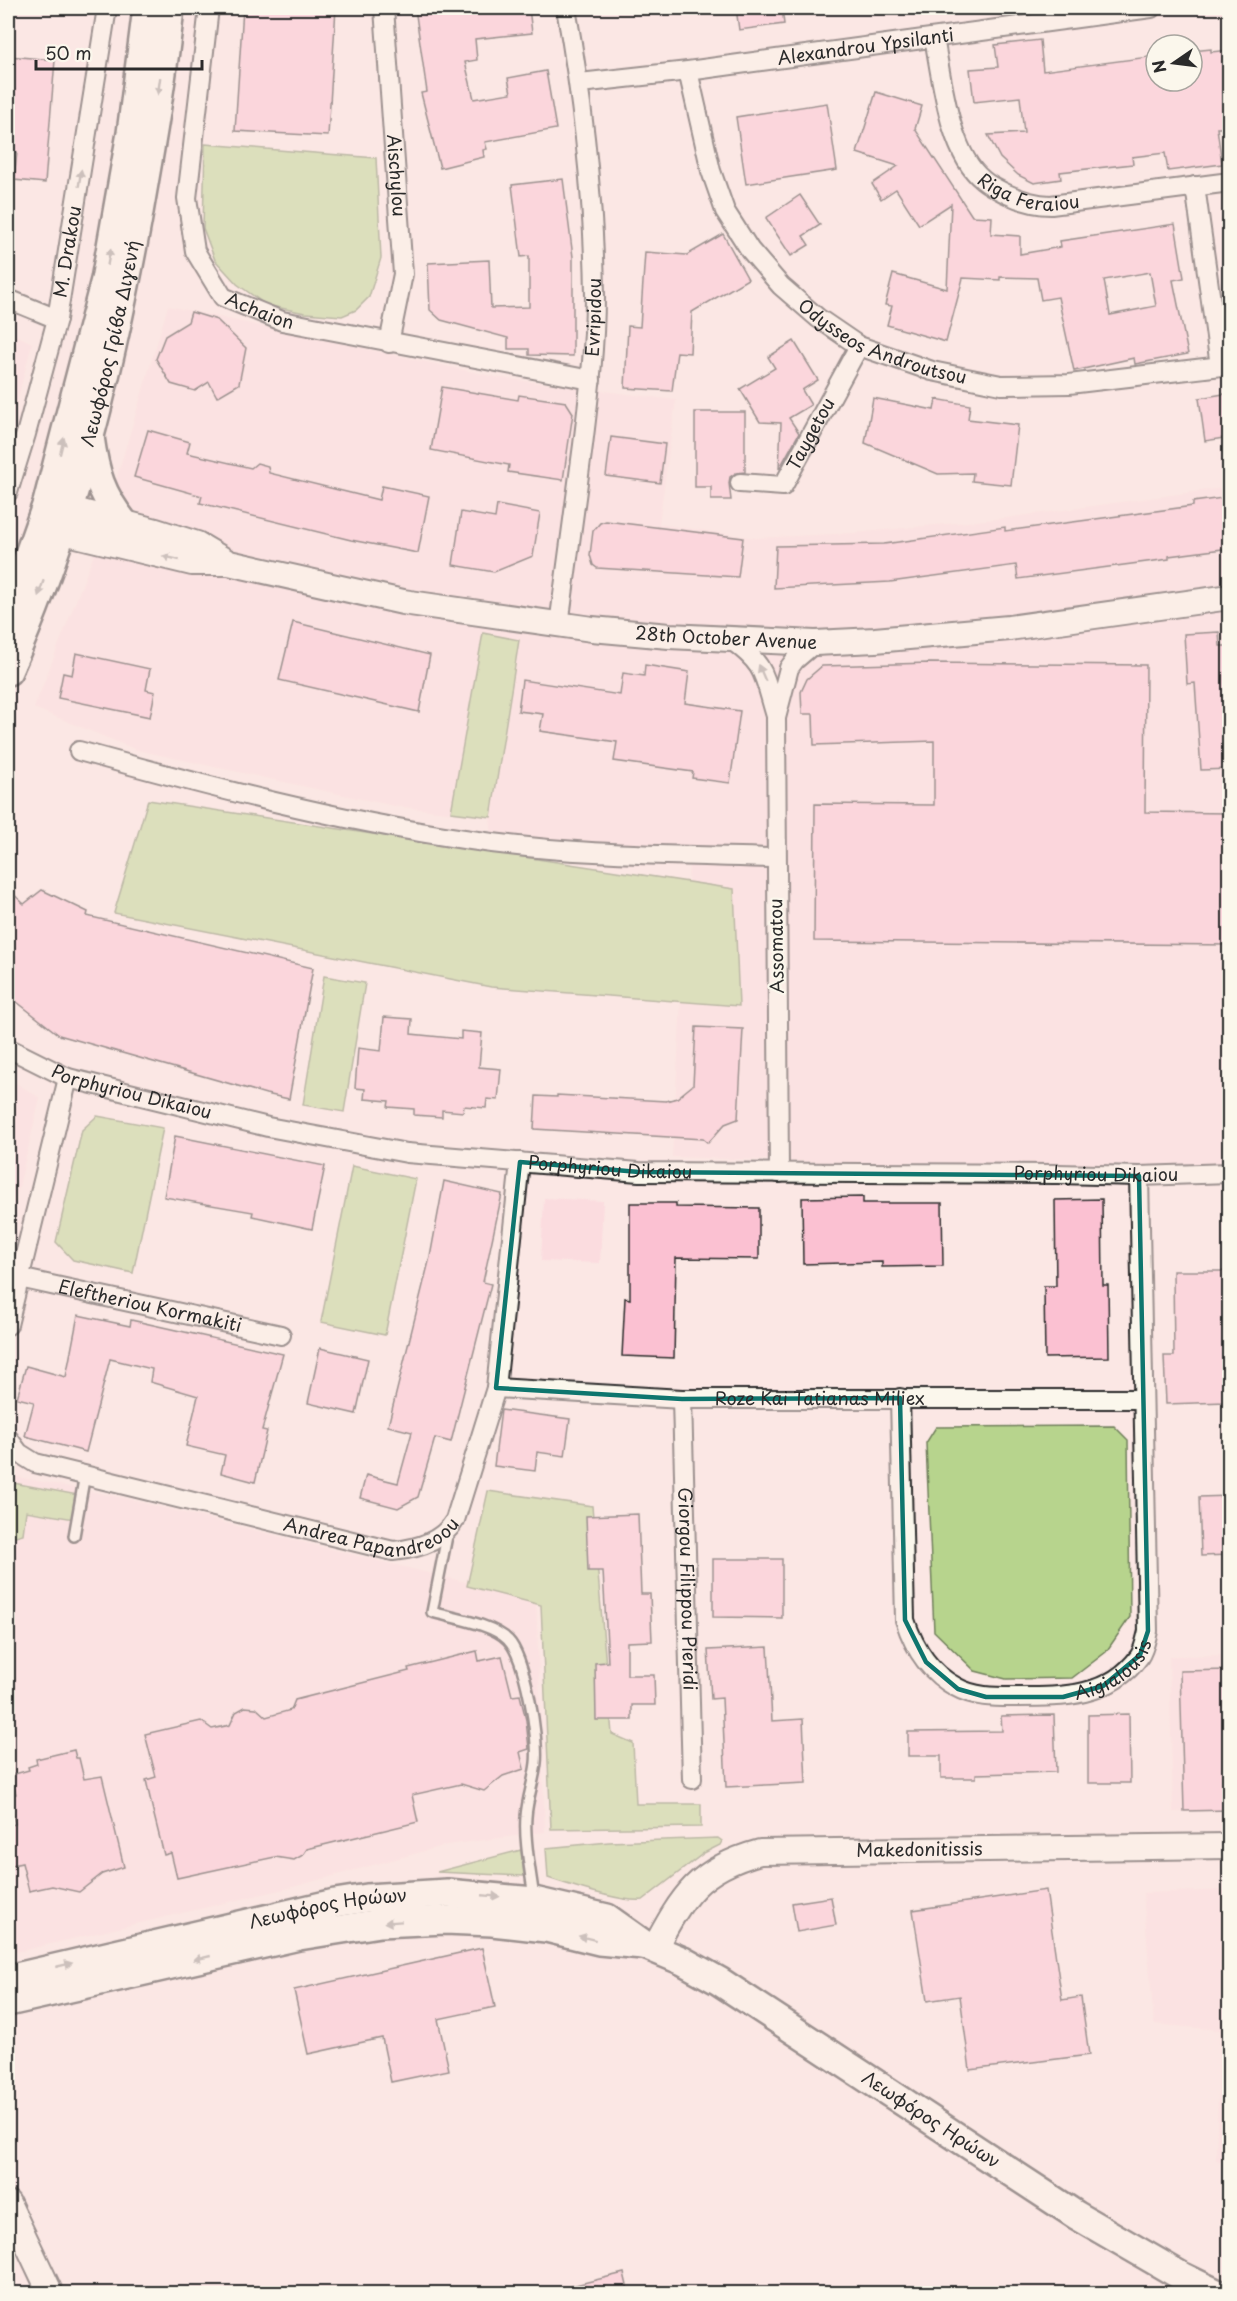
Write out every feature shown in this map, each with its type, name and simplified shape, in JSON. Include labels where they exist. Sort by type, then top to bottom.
[{"type":"main road","name":"Λεωφόρος Γρίβα Διγενή","points":[[8,671],[27,628],[54,518],[105,280],[130,133],[147,8]]},
{"type":"main road","name":"Λεωφόρος Γρίβα Διγενή","points":[[8,613],[54,518],[89,433],[126,284],[149,156],[170,8]]},
{"type":"main road","points":[[89,433],[94,464],[101,485],[109,503],[124,523]]},
{"type":"main road","name":"28th October Avenue","points":[[54,518],[124,523],[197,544],[229,563]]},
{"type":"main road","name":"28th October Avenue","points":[[54,518],[192,563],[229,563],[403,602],[559,625],[669,636],[815,643],[921,637],[1009,628],[1230,597]]},
{"type":"main road","name":"Makedonitissis","points":[[650,1947],[699,1881],[714,1869],[735,1858],[760,1852],[1230,1846]]},
{"type":"main road","name":"Λεωφόρος Ηρώων","points":[[8,1979],[367,1898],[447,1893],[534,1901],[607,1918],[650,1947],[683,1961],[719,1981],[1085,2220],[1183,2277],[1218,2294]]},
{"type":"main road","name":"Λεωφόρος Ηρώων","points":[[8,2002],[299,1936],[380,1923],[445,1920],[492,1922],[546,1928],[599,1941],[650,1947]]},
{"type":"main road","points":[[8,2203],[51,2294]]},
{"type":"street","name":"M. Drakou","points":[[8,492],[57,319],[107,8]]},
{"type":"street","name":"Achaion","points":[[209,8],[187,198],[195,252],[223,297],[282,321],[591,380]]},
{"type":"street","name":"Aischylou","points":[[384,8],[403,274],[389,343]]},
{"type":"street","name":"Evripidou","points":[[559,625],[591,380],[595,298],[593,217],[580,84],[566,8]]},
{"type":"street","name":"Alexandrou Ypsilanti","points":[[580,84],[1150,8]]},
{"type":"street","name":"Riga Feraiou","points":[[934,38],[953,131],[961,150],[970,167],[982,180],[1019,200],[1037,205],[1051,205],[1230,182]]},
{"type":"street","name":"Odysseos Androutsou","points":[[688,71],[711,171],[725,211],[750,250],[781,286],[818,318],[860,346],[932,370],[1001,386],[1069,384],[1225,365]]},
{"type":"street","points":[[1195,186],[1225,365]]},
{"type":"street","points":[[8,299],[57,319]]},
{"type":"street","name":"Taygetou","points":[[740,483],[783,486],[860,346]]},
{"type":"street","name":"Assomatou","points":[[730,639],[759,664],[765,676],[776,718]]},
{"type":"street","name":"Assomatou","points":[[779,1173],[776,718],[789,668],[815,643]]},
{"type":"street","points":[[79,751],[181,779],[338,817],[464,839],[613,854],[776,858]]},
{"type":"street","name":"Porphyriou Dikaiou","points":[[8,1048],[68,1078],[268,1127],[407,1153],[639,1172],[1140,1176],[1230,1173]]},
{"type":"street","points":[[8,1325],[68,1078]]},
{"type":"street","name":"Andrea Papandreoou","points":[[8,1438],[20,1453],[35,1462],[393,1551],[421,1546],[448,1532],[459,1510],[496,1389],[520,1162]]},
{"type":"street","name":"Aigialousis","points":[[900,1398],[904,1620],[911,1641],[926,1662],[942,1678],[958,1689],[986,1697],[1063,1697],[1103,1686],[1124,1672],[1140,1655],[1148,1631],[1140,1176]]},
{"type":"street","name":"Eleftheriou Kormakiti","points":[[18,1278],[282,1335]]},
{"type":"street","name":"Roze Kai Tatianas Miliex","points":[[496,1389],[681,1399],[1143,1399]]},
{"type":"street","name":"Giorgou Filippou Pieridi","points":[[681,1399],[692,1779]]},
{"type":"lane","points":[[74,1536],[85,1474]]},
{"type":"lane","points":[[448,1532],[432,1612],[495,1630],[507,1638],[516,1649],[523,1667],[537,1748],[534,1780],[525,1816],[534,1901]]},
{"type":"highlighted area","points":[[520,1162],[639,1172],[1139,1176],[1148,1631],[1140,1655],[1103,1686],[1063,1697],[986,1697],[958,1689],[926,1662],[905,1620],[900,1398],[682,1399],[496,1388]]},
{"type":"shaded area","points":[[168,306],[501,378],[676,400],[659,524],[756,538],[853,533],[1006,518],[1229,487],[1229,1170],[1140,1172],[672,1157],[689,865],[629,864],[493,849],[490,817],[394,806],[137,750],[34,708],[93,557]]},
{"type":"shaded area","points":[[8,331],[32,343],[8,437]]},
{"type":"shaded area","points":[[8,1078],[40,1098],[8,1233]]},
{"type":"shaded area","points":[[544,1198],[603,1201],[600,1263],[541,1261]]},
{"type":"shaded area","points":[[8,1475],[120,1497],[465,1582],[536,1597],[545,1832],[447,1845],[289,1888],[8,1954]]},
{"type":"shaded area","points":[[1229,1655],[1229,1811],[1173,1812],[1169,1656]]},
{"type":"shaded area","points":[[1230,1890],[1229,2165],[1216,2160],[1220,2030],[1154,2024],[1143,1893]]},
{"type":"green space","points":[[205,144],[376,158],[381,258],[369,297],[356,310],[342,316],[305,313],[266,305],[237,284],[215,260],[203,228]]},
{"type":"green space","points":[[483,633],[519,640],[491,817],[451,812]]},
{"type":"green space","points":[[148,800],[734,889],[739,1006],[491,987],[114,913]]},
{"type":"green space","points":[[324,976],[365,983],[344,1112],[303,1105]]},
{"type":"green space","points":[[97,1116],[163,1128],[133,1273],[73,1260],[56,1242],[82,1130]]},
{"type":"green space","points":[[352,1166],[416,1179],[385,1335],[321,1322]]},
{"type":"green space","points":[[1114,1426],[1128,1440],[1130,1617],[1106,1652],[1072,1678],[1006,1679],[975,1671],[934,1631],[926,1443],[936,1427]]},
{"type":"green space","points":[[8,1482],[78,1495],[74,1519],[26,1511],[23,1534],[8,1538]]},
{"type":"green space","points":[[488,1491],[592,1506],[612,1734],[633,1743],[636,1804],[701,1804],[701,1827],[551,1829],[541,1605],[467,1586]]},
{"type":"green space","points":[[718,1838],[722,1841],[720,1845],[704,1853],[643,1900],[610,1896],[548,1878],[546,1848],[609,1842]]},
{"type":"green space","points":[[521,1850],[524,1876],[437,1872]]},
{"type":"building","points":[[243,8],[336,8],[328,136],[235,131]]},
{"type":"building","points":[[415,8],[529,8],[532,33],[475,39],[477,60],[465,62],[474,99],[511,93],[508,78],[546,71],[556,129],[485,142],[487,149],[483,150],[484,157],[440,168],[421,93],[427,92]]},
{"type":"building","points":[[736,8],[782,8],[784,24],[739,30]]},
{"type":"building","points":[[1040,40],[1043,71],[1144,58],[1144,93],[1204,93],[1204,50],[1211,49],[1211,52],[1230,50],[1230,128],[1217,128],[1222,164],[1168,171],[1165,153],[1132,157],[1133,164],[1060,172],[1061,179],[1034,183],[1018,175],[1000,158],[988,135],[1024,133],[1020,97],[974,102],[970,69],[998,67],[995,45]]},
{"type":"building","points":[[8,56],[55,60],[45,183],[14,180],[17,152],[8,152]]},
{"type":"building","points":[[876,92],[922,106],[915,129],[972,216],[992,217],[991,234],[1020,236],[1020,254],[1061,247],[1060,241],[1175,224],[1184,278],[1173,280],[1188,354],[1135,364],[1134,358],[1074,371],[1058,297],[1041,300],[1037,278],[1000,277],[1000,280],[963,278],[946,342],[887,325],[892,306],[885,305],[893,274],[947,289],[951,204],[919,225],[896,189],[881,199],[872,184],[898,166],[857,153]],"holes":[[[1150,272],[1156,306],[1110,315],[1104,280]]]},
{"type":"building","points":[[827,103],[837,170],[746,184],[736,117]]},
{"type":"building","points":[[563,179],[573,257],[573,356],[529,355],[529,349],[508,349],[508,338],[441,320],[430,310],[428,263],[489,260],[491,308],[529,307],[529,256],[521,257],[512,185]]},
{"type":"building","points":[[800,195],[820,225],[803,236],[809,245],[791,256],[766,218]]},
{"type":"building","points":[[723,234],[748,279],[692,312],[690,353],[677,352],[672,391],[625,388],[628,326],[640,327],[645,252],[687,255]]},
{"type":"building","points":[[191,312],[217,320],[246,348],[239,384],[217,397],[209,382],[195,391],[171,384],[156,359],[165,336],[188,322]]},
{"type":"building","points":[[794,341],[818,380],[802,390],[811,405],[789,418],[799,433],[779,469],[781,423],[760,422],[740,389],[775,368],[768,357]]},
{"type":"building","points":[[442,387],[518,400],[519,395],[566,402],[573,413],[563,480],[508,472],[509,465],[431,450]]},
{"type":"building","points":[[1230,393],[1230,437],[1205,441],[1199,398]]},
{"type":"building","points":[[873,398],[934,410],[936,399],[970,405],[968,419],[1018,425],[1011,485],[972,481],[973,473],[938,474],[865,443]]},
{"type":"building","points":[[695,412],[745,412],[745,472],[736,473],[730,477],[731,500],[711,500],[711,487],[695,487]]},
{"type":"building","points":[[148,430],[190,442],[187,453],[251,468],[257,463],[268,466],[269,473],[379,500],[382,486],[429,496],[418,553],[351,540],[200,503],[202,496],[134,477]]},
{"type":"building","points":[[611,437],[665,444],[660,483],[606,476]]},
{"type":"building","points":[[1230,497],[1230,548],[1169,556],[1169,559],[1018,579],[1016,565],[890,582],[774,588],[776,546],[884,544],[1005,527],[1005,531],[1193,506],[1193,502]]},
{"type":"building","points":[[497,505],[540,513],[533,556],[494,572],[453,565],[461,512],[495,518]]},
{"type":"building","points":[[606,521],[743,538],[738,577],[597,568],[593,565],[590,555],[593,531],[600,523]]},
{"type":"building","points":[[293,622],[430,655],[419,712],[279,680]]},
{"type":"building","points":[[1219,632],[1220,646],[1230,646],[1230,769],[1201,770],[1195,683],[1187,684],[1184,634]]},
{"type":"building","points":[[76,653],[150,669],[146,690],[155,692],[150,717],[58,698],[63,673],[72,675]]},
{"type":"building","points":[[930,663],[1146,665],[1145,812],[1230,813],[1230,945],[814,941],[815,804],[934,805],[934,741],[814,745],[813,714],[802,714],[801,692],[807,679],[822,666]]},
{"type":"building","points":[[645,665],[689,672],[685,703],[740,711],[730,783],[692,778],[693,772],[614,761],[617,742],[540,731],[543,714],[518,711],[522,680],[620,695],[623,673],[644,676]]},
{"type":"building","points":[[8,889],[24,904],[42,890],[88,912],[87,916],[313,968],[289,1099],[59,1035],[8,995]]},
{"type":"building","points":[[384,1017],[412,1019],[411,1034],[461,1039],[461,1031],[482,1033],[479,1067],[501,1069],[498,1100],[487,1099],[486,1108],[464,1106],[463,1112],[442,1110],[442,1117],[414,1115],[414,1109],[388,1107],[389,1101],[364,1099],[365,1089],[355,1088],[358,1048],[381,1051]]},
{"type":"building","points":[[696,1027],[743,1029],[738,1119],[725,1124],[708,1143],[703,1139],[534,1129],[536,1096],[557,1097],[557,1095],[666,1101],[677,1098],[693,1085]]},
{"type":"building","points":[[175,1136],[325,1166],[312,1229],[252,1216],[253,1212],[164,1197]]},
{"type":"building","points":[[444,1181],[502,1194],[483,1282],[491,1284],[451,1442],[435,1438],[418,1497],[398,1508],[360,1498],[366,1475],[398,1483],[412,1432],[388,1426],[430,1257]]},
{"type":"building","points":[[863,1197],[863,1203],[942,1203],[943,1266],[882,1267],[882,1262],[803,1264],[802,1198]]},
{"type":"building","points":[[1102,1199],[1103,1285],[1108,1285],[1109,1357],[1045,1358],[1044,1286],[1056,1286],[1055,1200]]},
{"type":"building","points":[[630,1203],[676,1203],[676,1207],[759,1208],[759,1259],[676,1258],[674,1358],[622,1356],[625,1298],[630,1299]]},
{"type":"building","points":[[1173,1271],[1226,1271],[1227,1327],[1223,1327],[1226,1402],[1166,1404],[1164,1356],[1174,1356]]},
{"type":"building","points":[[78,1315],[130,1326],[131,1320],[283,1354],[262,1430],[267,1431],[255,1482],[221,1473],[225,1455],[186,1446],[198,1396],[150,1382],[152,1369],[110,1359],[86,1452],[25,1436],[34,1402],[17,1398],[26,1366],[66,1377]]},
{"type":"building","points":[[320,1348],[368,1359],[356,1414],[308,1403]]},
{"type":"building","points":[[501,1410],[570,1419],[565,1456],[537,1452],[535,1471],[494,1466]]},
{"type":"building","points":[[1230,1496],[1230,1555],[1201,1556],[1199,1497]]},
{"type":"building","points":[[638,1514],[641,1594],[650,1594],[652,1641],[627,1642],[627,1675],[654,1675],[655,1705],[632,1705],[632,1720],[596,1720],[595,1663],[608,1662],[603,1571],[588,1571],[586,1516]]},
{"type":"building","points":[[713,1559],[782,1559],[782,1618],[713,1617]]},
{"type":"building","points":[[768,1647],[772,1721],[803,1719],[806,1783],[726,1787],[722,1698],[711,1699],[708,1650]]},
{"type":"building","points":[[477,1651],[479,1661],[502,1656],[512,1696],[520,1695],[526,1720],[529,1749],[520,1752],[524,1769],[503,1776],[484,1791],[461,1784],[412,1795],[418,1822],[307,1849],[303,1855],[294,1860],[275,1857],[177,1878],[171,1853],[164,1855],[146,1780],[156,1777],[145,1734],[201,1721],[212,1729],[230,1725],[236,1712],[245,1707],[256,1708],[266,1717],[291,1710],[295,1700]]},
{"type":"building","points":[[1230,1670],[1230,1810],[1184,1811],[1180,1671]]},
{"type":"building","points":[[1129,1714],[1130,1783],[1088,1783],[1088,1715]]},
{"type":"building","points":[[1054,1715],[1056,1772],[976,1774],[976,1778],[941,1778],[941,1756],[908,1756],[908,1732],[1002,1731],[1001,1716]]},
{"type":"building","points":[[74,1750],[76,1758],[79,1758],[84,1779],[102,1776],[124,1867],[102,1874],[79,1892],[52,1886],[29,1891],[22,1863],[8,1866],[8,1826],[15,1824],[9,1796],[16,1794],[11,1775],[29,1770],[28,1767],[37,1764],[36,1759]]},
{"type":"building","points":[[1046,1890],[1062,2000],[1081,1997],[1089,2055],[970,2070],[960,1996],[927,2001],[913,1910]]},
{"type":"building","points":[[831,1897],[836,1925],[797,1932],[792,1903]]},
{"type":"building","points":[[482,1948],[495,2007],[438,2019],[449,2070],[391,2082],[382,2038],[308,2054],[294,1990]]},
{"type":"building","points":[[624,2273],[629,2294],[568,2294],[567,2287]]}]
